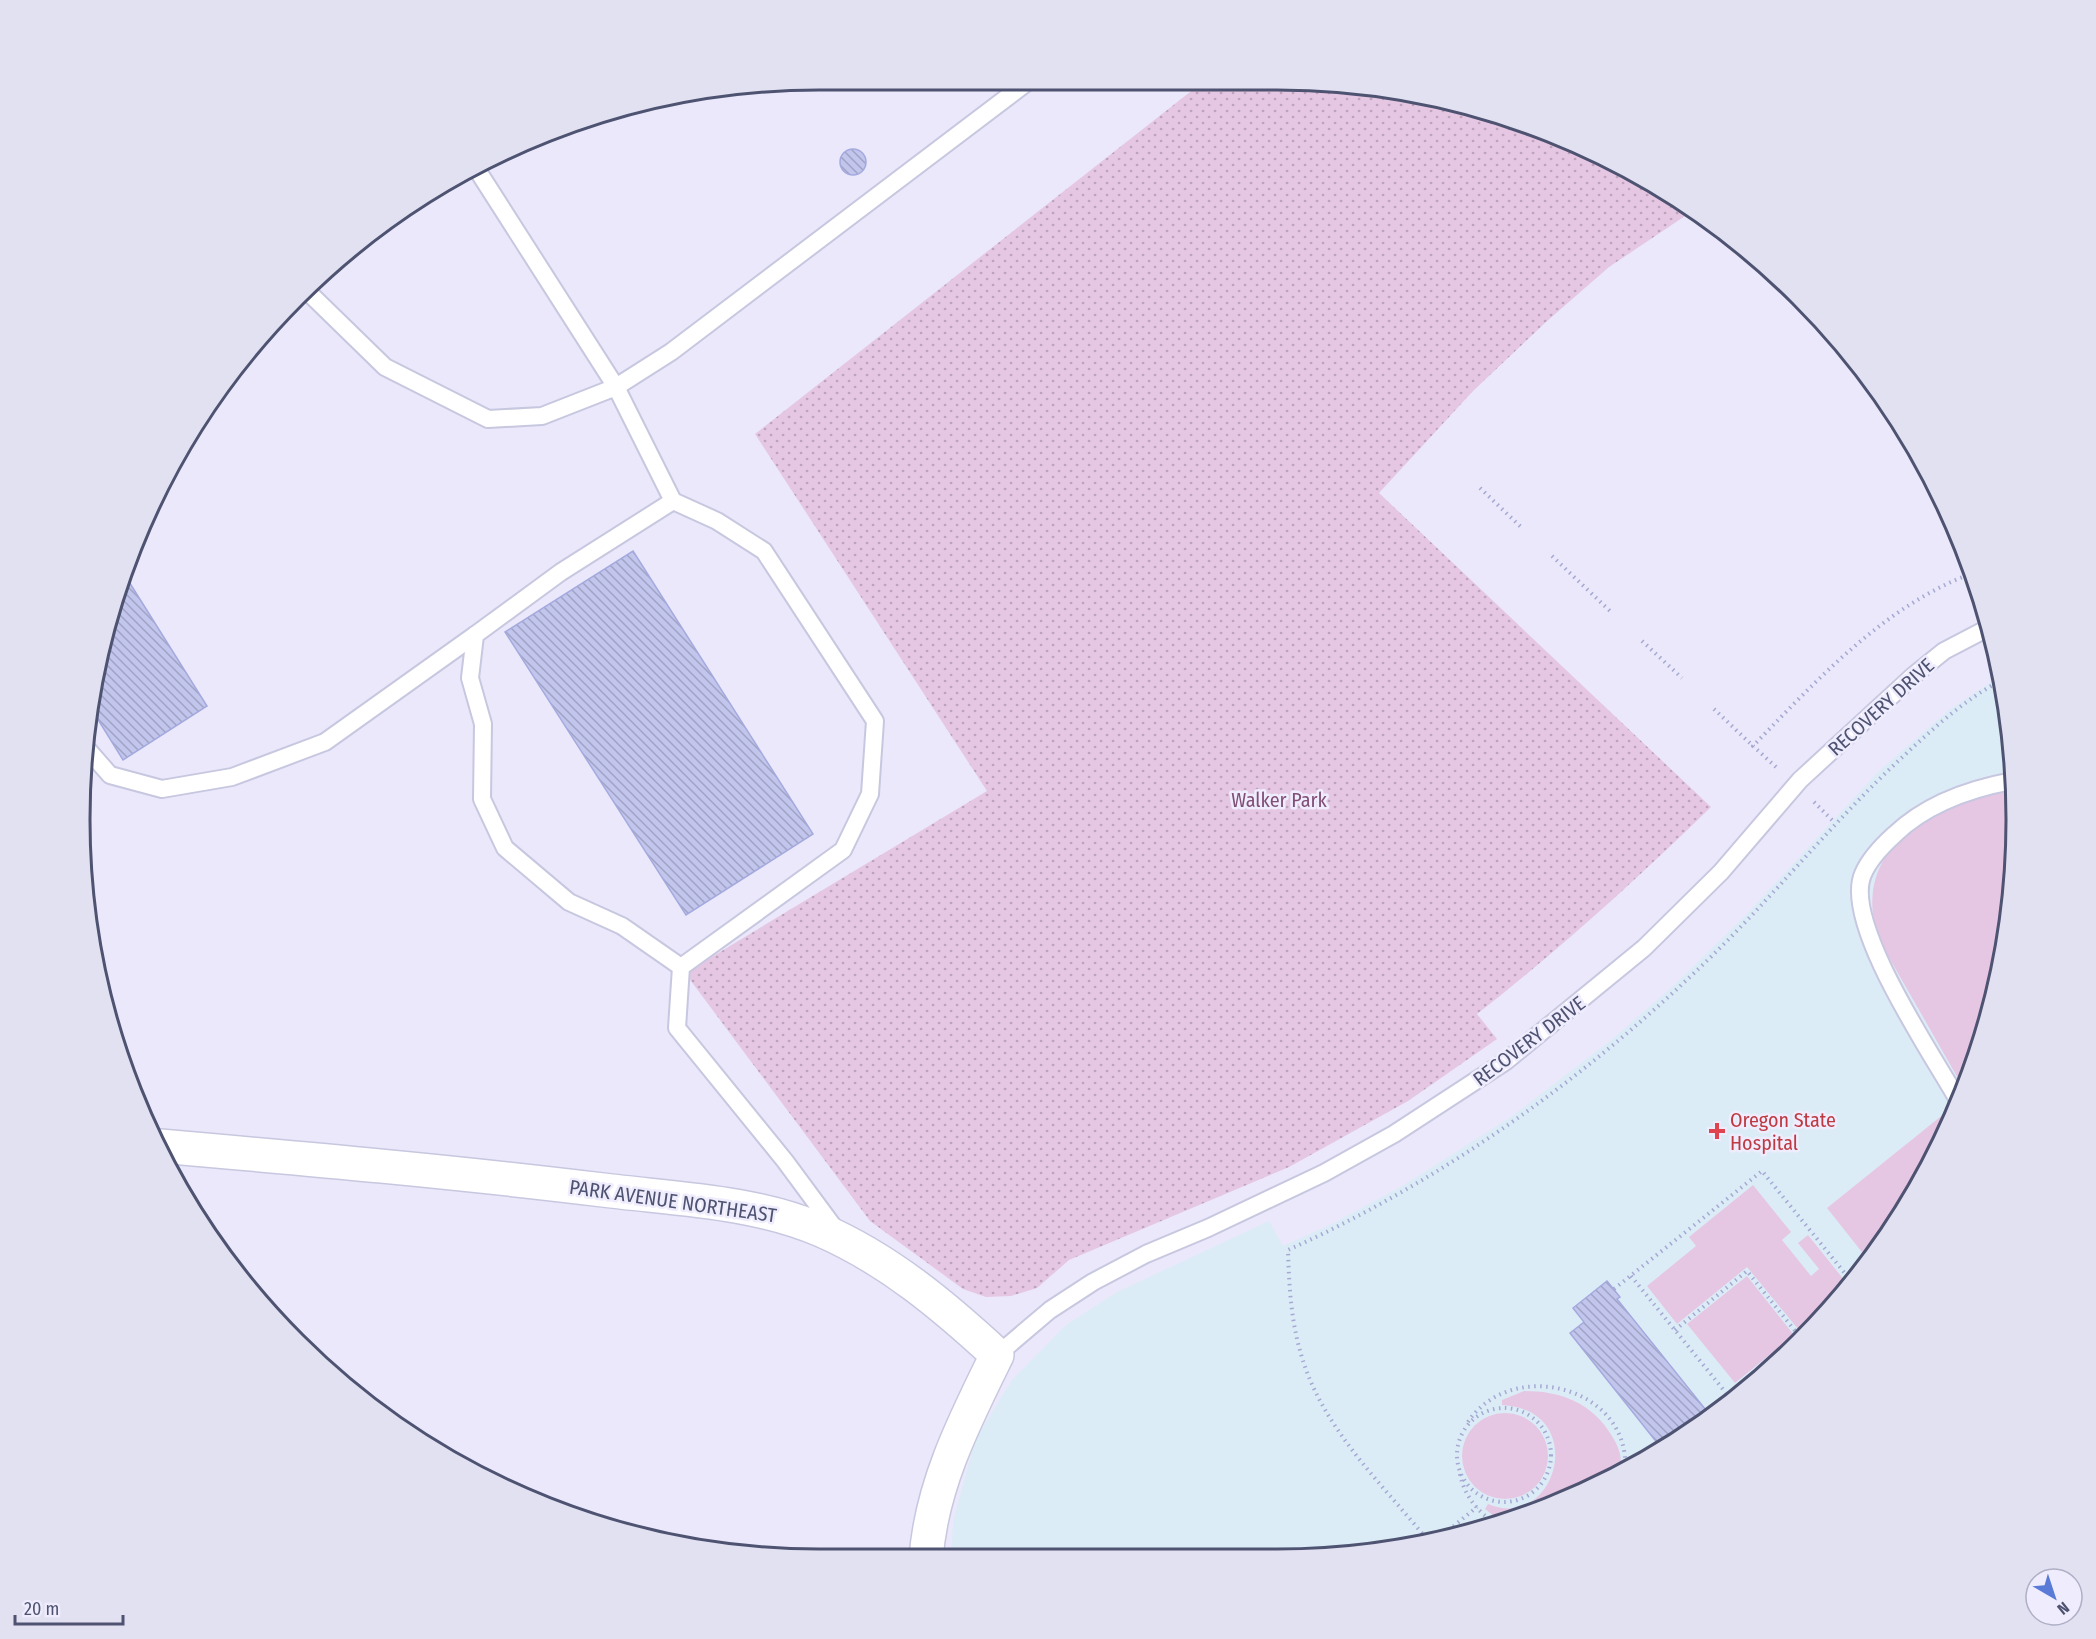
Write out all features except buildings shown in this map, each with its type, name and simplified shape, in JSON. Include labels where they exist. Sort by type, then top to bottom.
[{"type":"street","name":"PARK AVENUE NORTHEAST","points":[[168,1147],[441,1170],[766,1211],[844,1240],[896,1271],[955,1316],[998,1355]]},
{"type":"street","points":[[927,1549],[928,1526],[945,1467],[998,1355]]},
{"type":"lane","points":[[312,296],[385,367],[488,419],[542,416],[616,387],[671,352],[1017,90]]},
{"type":"lane","points":[[480,174],[616,387],[673,501],[717,521],[764,550],[875,721],[870,794],[843,850],[681,967]]},
{"type":"lane","points":[[93,755],[110,775],[162,789],[232,777],[325,742],[561,572],[673,501]]},
{"type":"lane","name":"RECOVERY DRIVE","points":[[998,1355],[1050,1310],[1093,1282],[1146,1254],[1208,1228],[1324,1173],[1394,1134],[1506,1061],[1644,948],[1721,872],[1800,780],[1913,676],[1944,651],[1981,632]]},
{"type":"lane","points":[[475,635],[470,678],[483,724],[482,799],[505,848],[569,902],[622,926],[681,967]]},
{"type":"lane","points":[[1953,1091],[1870,944],[1861,908],[1856,870],[1918,815],[1976,789],[2004,783]]},
{"type":"lane","points":[[681,967],[677,1028],[785,1161],[844,1240]]},
{"type":"path","points":[[1480,488],[1521,528]]},
{"type":"path","points":[[1552,556],[1610,611]]},
{"type":"path","points":[[1753,746],[1815,684],[1888,620],[1928,593],[1964,577]]},
{"type":"path","points":[[1642,641],[1682,678]]},
{"type":"path","points":[[1423,1534],[1341,1434],[1306,1370],[1297,1336],[1288,1250],[1366,1211],[1438,1170],[1513,1122],[1589,1064],[1726,941],[1875,782],[1942,722],[1993,686]]},
{"type":"path","points":[[1714,709],[1776,767]]},
{"type":"path","points":[[1809,798],[1835,823]]},
{"type":"path","points":[[1614,1290],[1762,1171],[1846,1275]]},
{"type":"path","points":[[1675,1330],[1747,1271],[1795,1331]]},
{"type":"path","points":[[1631,1276],[1726,1394]]},
{"type":"path","points":[[1460,1437],[1473,1416],[1495,1397],[1525,1386],[1554,1386],[1587,1399],[1606,1416],[1621,1442],[1624,1461]]},
{"type":"path","points":[[1458,1467],[1465,1482],[1475,1493],[1488,1500],[1504,1502],[1520,1500],[1534,1492],[1545,1480],[1551,1465],[1552,1449],[1547,1434],[1538,1421],[1525,1412],[1510,1408],[1494,1408],[1468,1424],[1460,1437],[1457,1452],[1458,1467],[1466,1493],[1489,1517]]},
{"type":"path","points":[[1453,1527],[1477,1507]]},
{"type":"shaded area","name":"Oregon State Hospital","points":[[1993,681],[2000,724],[2006,820],[2000,915],[1981,1008],[1967,1054],[1931,1142],[1883,1225],[1825,1300],[1757,1368],[1682,1426],[1599,1474],[1511,1510],[1419,1535],[1372,1543],[1276,1549],[952,1549],[953,1522],[975,1440],[1012,1380],[1066,1325],[1117,1292],[1269,1221],[1283,1246],[1332,1224],[1404,1185],[1511,1117],[1610,1041],[1671,988],[1744,917],[1878,772],[1949,710]]},
{"type":"green space","name":"Walker Park","points":[[1193,90],[1276,90],[1372,96],[1465,115],[1556,146],[1599,165],[1686,216],[1609,267],[1546,322],[1473,391],[1379,493],[1711,807],[1597,914],[1477,1014],[1497,1039],[1408,1101],[1289,1167],[1069,1260],[1037,1288],[1011,1296],[986,1297],[963,1289],[870,1221],[685,973],[987,791],[755,434]]},
{"type":"green space","points":[[2005,791],[2006,820],[2000,915],[1981,1008],[1958,1078],[1879,940],[1872,907],[1875,879],[1887,855],[1905,835],[1928,819],[1954,806]]},
{"type":"green space","points":[[1943,1115],[1908,1184],[1863,1253],[1827,1208]]},
{"type":"green space","points":[[1753,1185],[1791,1232],[1782,1240],[1811,1276],[1819,1269],[1798,1243],[1808,1235],[1843,1278],[1798,1329],[1747,1267],[1677,1324],[1647,1286],[1696,1246],[1689,1237]]},
{"type":"green space","points":[[1747,1276],[1793,1334],[1735,1383],[1687,1324]]},
{"type":"green space","points":[[1524,1391],[1551,1393],[1575,1401],[1595,1415],[1604,1425],[1620,1453],[1621,1462],[1556,1493],[1493,1515],[1485,1509],[1488,1504],[1512,1508],[1531,1501],[1546,1487],[1554,1467],[1555,1446],[1547,1427],[1530,1412],[1502,1405],[1502,1400]]},
{"type":"green space","points":[[1505,1413],[1529,1420],[1541,1432],[1548,1456],[1541,1480],[1529,1492],[1505,1499],[1481,1492],[1469,1480],[1462,1456],[1469,1432],[1481,1420]]},
{"type":"place","name":"Oregon State Hospital","points":[[1717,1131]]}]
